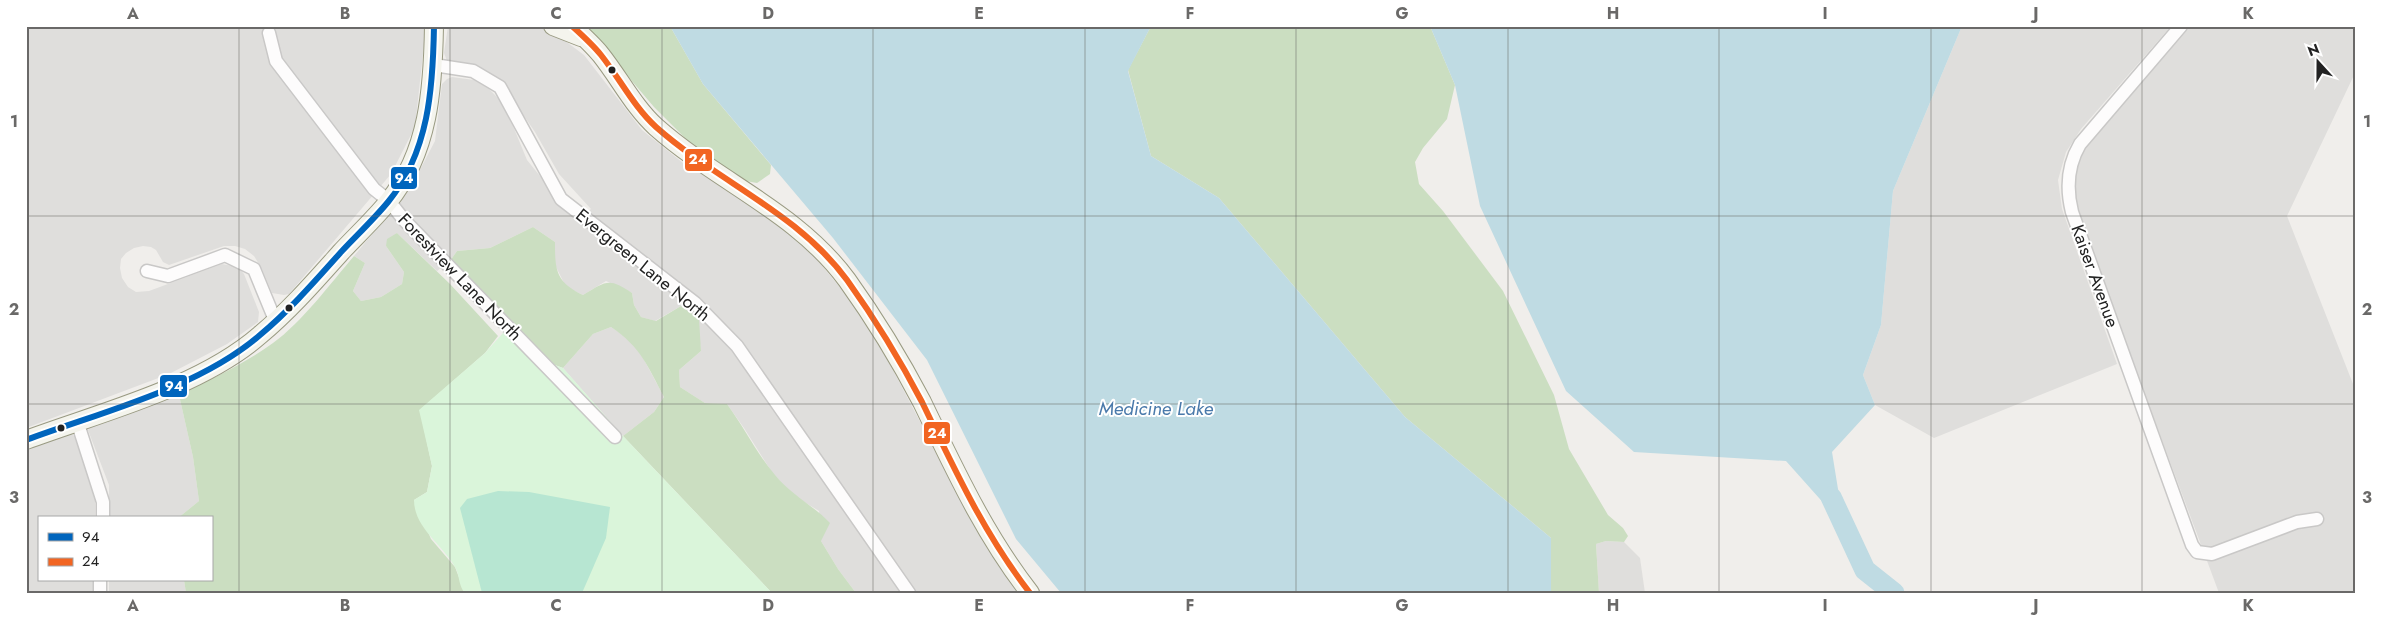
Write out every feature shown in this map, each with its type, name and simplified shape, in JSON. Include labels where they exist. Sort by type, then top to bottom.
[{"type":"street","points":[[26,440],[154,394],[191,378],[260,336],[300,298],[388,201],[412,166],[424,133],[434,65],[434,26]]},
{"type":"street","points":[[553,26],[586,39]]},
{"type":"street","points":[[572,26],[602,56],[654,126],[680,148],[787,219],[826,254],[846,278],[874,317],[895,352],[991,537],[1030,593]]},
{"type":"street","name":"Kaiser Avenue","points":[[2180,26],[2080,144],[2070,166],[2068,186],[2072,212],[2192,545],[2197,552],[2212,554],[2297,522],[2317,519]]},
{"type":"street","name":"Forestview Lane North","points":[[268,33],[276,61],[374,189],[388,201],[404,220],[615,437]]},
{"type":"street","name":"Evergreen Lane North","points":[[434,65],[473,71],[500,86],[561,200],[695,303],[737,346],[909,593]]},
{"type":"street","points":[[147,271],[168,276],[225,255],[254,269],[275,320]]},
{"type":"street","points":[[77,421],[103,502],[103,516]]},
{"type":"shaded area","points":[[26,26],[426,26],[415,127],[391,174],[289,294],[272,293],[262,269],[254,256],[245,249],[235,246],[224,246],[169,265],[163,262],[156,250],[151,247],[134,248],[121,259],[120,268],[122,278],[128,287],[136,292],[149,291],[222,264],[238,267],[244,274],[259,312],[258,322],[227,344],[169,374],[26,428]]},
{"type":"shaded area","points":[[448,26],[537,26],[556,34],[584,55],[642,130],[683,163],[767,213],[810,251],[857,308],[892,368],[977,531],[1018,593],[856,593],[838,569],[821,541],[819,511],[793,495],[773,474],[727,404],[705,403],[680,387],[679,370],[701,351],[699,336],[681,306],[655,321],[641,317],[634,305],[632,293],[606,281],[583,295],[566,287],[555,265],[555,242],[533,227],[490,248],[457,251],[450,261],[437,271],[397,233],[386,246],[404,272],[402,284],[381,297],[361,301],[353,291],[365,263],[354,256],[411,187],[435,141],[442,84],[452,77],[474,80],[489,89],[504,104],[527,160],[544,181],[581,217],[591,209],[559,174],[535,132],[513,100],[447,61],[444,53]]},
{"type":"shaded area","points":[[1962,26],[2171,26],[2081,129],[2066,152],[2058,180],[2062,209],[2117,364],[1934,438],[1875,405],[1863,375],[1881,325],[1893,191]]},
{"type":"shaded area","points":[[2191,26],[2355,26],[2355,73],[2287,216],[2355,389],[2355,593],[2219,593],[2075,207],[2073,190],[2076,166],[2086,147]]},
{"type":"shaded area","points":[[611,327],[629,339],[642,356],[664,397],[654,412],[623,436],[563,368],[593,334]]},
{"type":"shaded area","points":[[179,395],[193,457],[199,501],[180,516],[109,516],[109,485],[88,430],[91,426]]},
{"type":"shaded area","points":[[70,433],[74,436],[95,490],[95,516],[38,516],[38,582],[95,582],[95,593],[26,593],[26,450]]},
{"type":"shaded area","points":[[1606,541],[1624,542],[1640,558],[1645,593],[1599,593],[1596,544]]},
{"type":"shaded area","points":[[109,582],[184,582],[186,593],[109,593]]},
{"type":"green space","points":[[585,26],[670,26],[703,84],[771,165],[770,174],[757,183],[740,180],[686,139],[654,107]]},
{"type":"green space","points":[[1151,26],[1430,26],[1455,85],[1447,119],[1423,148],[1415,162],[1419,184],[1443,211],[1503,291],[1554,395],[1569,449],[1608,515],[1623,528],[1628,536],[1624,542],[1606,541],[1596,544],[1599,593],[1551,593],[1551,538],[1405,417],[1219,198],[1151,156],[1128,70]]},
{"type":"green space","points":[[533,227],[555,242],[557,268],[562,280],[583,295],[603,284],[612,283],[632,293],[634,305],[641,317],[656,321],[681,306],[699,319],[701,351],[679,370],[680,387],[705,403],[727,404],[762,458],[781,482],[830,523],[821,541],[838,569],[856,593],[772,593],[623,436],[654,412],[664,397],[643,358],[630,342],[611,327],[593,334],[563,368],[552,364],[450,261],[457,251],[490,248]]},
{"type":"green space","points":[[397,233],[450,284],[498,336],[485,353],[420,410],[432,466],[427,492],[414,500],[431,539],[455,567],[465,593],[186,593],[184,582],[212,582],[212,516],[180,516],[199,501],[193,457],[179,395],[262,351],[284,335],[354,256],[365,263],[353,291],[361,301],[381,297],[402,284],[404,272],[386,246],[387,239]]},
{"type":"green space","points":[[512,323],[552,364],[563,368],[623,436],[772,593],[465,593],[461,587],[455,567],[424,528],[415,510],[414,500],[427,492],[432,466],[419,410],[485,353]]},
{"type":"green space","points":[[498,491],[529,492],[610,507],[606,538],[582,593],[482,593],[460,508],[467,499]]},
{"type":"water","name":"Medicine Lake","points":[[670,26],[1151,26],[1128,71],[1151,156],[1219,198],[1405,417],[1551,538],[1551,593],[1061,593],[1016,539],[927,360],[833,238],[703,84]]},
{"type":"water","points":[[1430,26],[1962,26],[1893,191],[1881,325],[1863,375],[1875,405],[1832,452],[1844,526],[1786,461],[1634,452],[1566,391],[1480,206],[1455,85]]},
{"type":"waterway","points":[[1831,497],[1865,570],[1894,593]]},
{"type":"transit line","name":"94","points":[[26,440],[148,397],[208,370],[236,354],[260,335],[313,284],[388,202],[402,183],[412,162],[420,141],[430,96],[434,26]]},
{"type":"transit line","name":"24","points":[[572,26],[601,55],[634,102],[656,127],[680,147],[781,216],[805,235],[827,256],[847,280],[905,371],[958,476],[998,548],[1030,593]]}]
